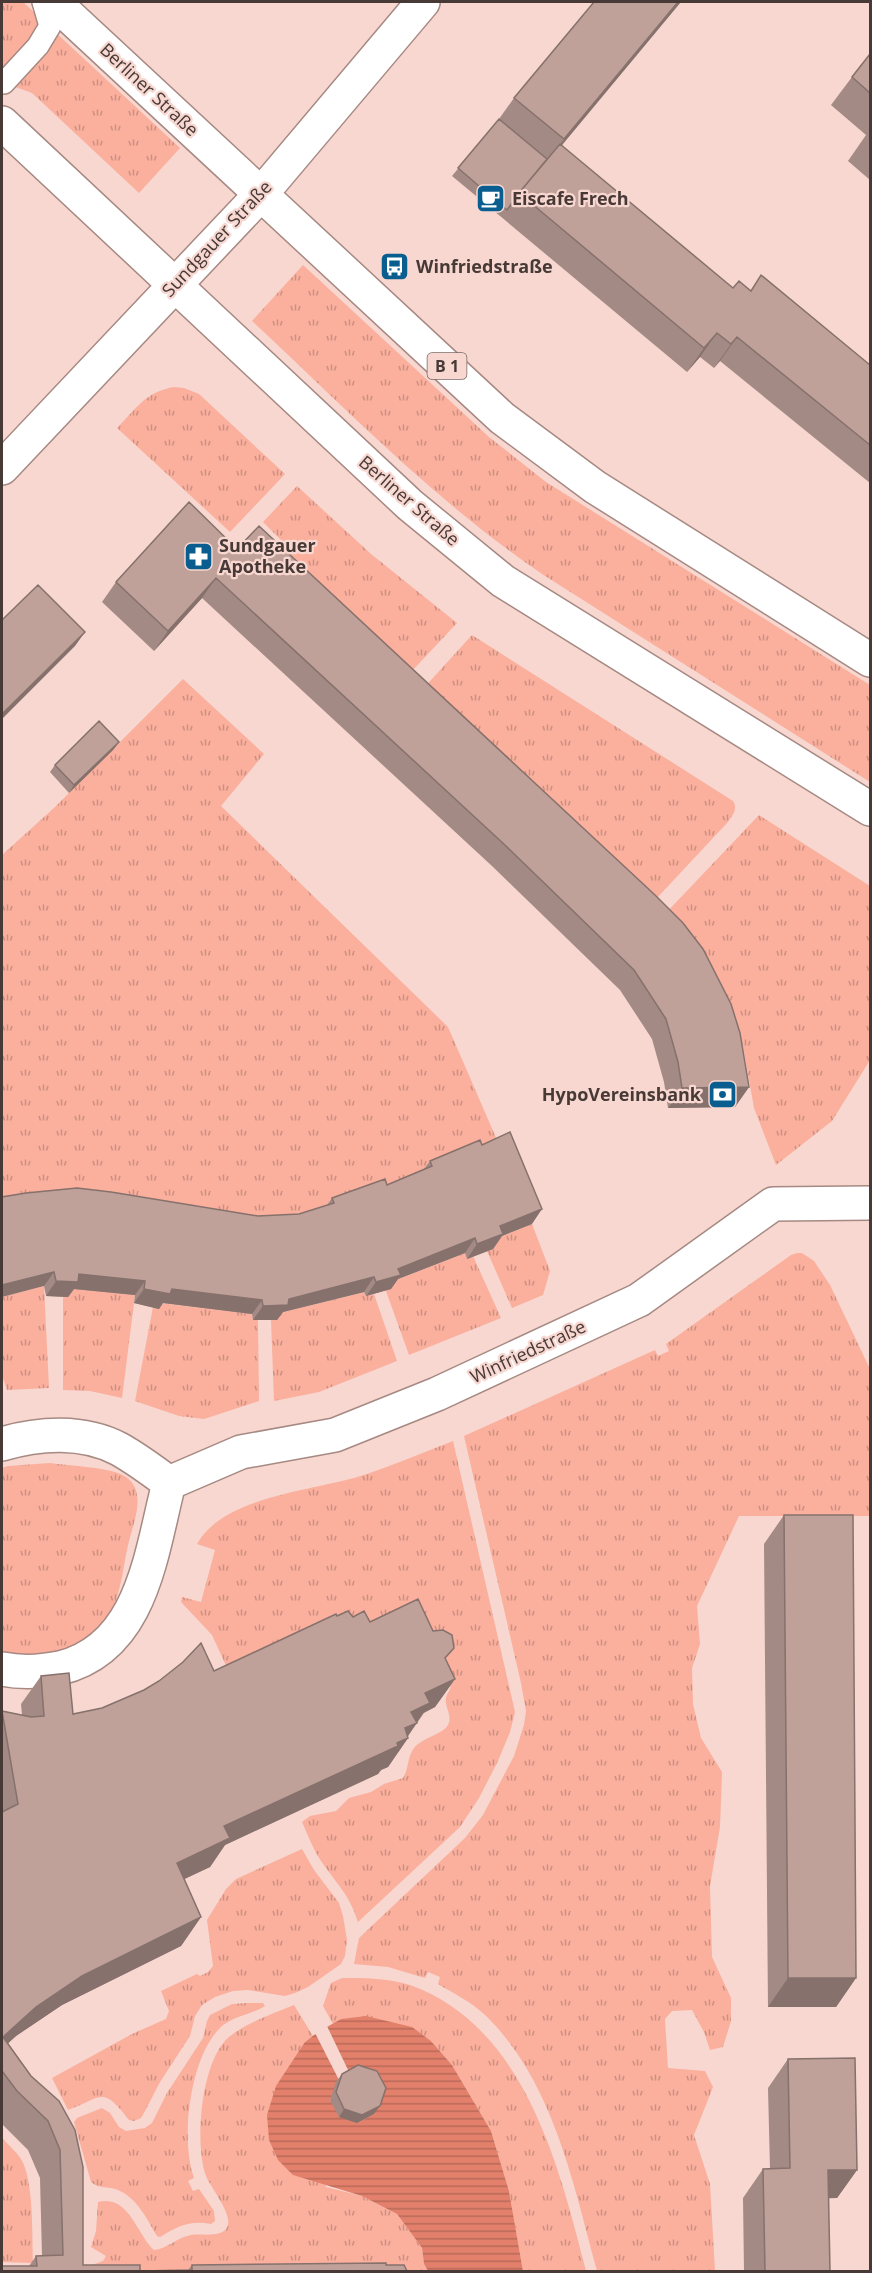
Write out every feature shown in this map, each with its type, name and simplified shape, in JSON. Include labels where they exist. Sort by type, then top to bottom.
[{"type":"main road","name":"Berliner Straße","points":[[54,2],[502,418],[595,487],[870,660]]},
{"type":"main road","name":"Sundgauer Straße","points":[[2,468],[261,194],[423,2]]},
{"type":"main road","name":"Berliner Straße","points":[[2,123],[410,505],[503,581],[870,808]]},
{"type":"main road","name":"Winfriedstraße","points":[[169,1483],[241,1452],[335,1435],[437,1394],[639,1300],[773,1204],[870,1203]]},
{"type":"main road","points":[[2,1444],[26,1437],[46,1435],[84,1437],[117,1448],[169,1483],[150,1561],[138,1595],[126,1621],[113,1639],[77,1664],[46,1671],[18,1672],[2,1669]]},
{"type":"lane","points":[[2,83],[38,46],[50,26],[43,2]]},
{"type":"green space","points":[[2,2],[23,2],[180,148],[139,193],[32,93],[2,82]]},
{"type":"green space","points":[[303,265],[489,437],[546,482],[870,685],[870,782],[542,574],[465,516],[392,453],[252,321]]},
{"type":"green space","points":[[174,387],[199,394],[285,474],[230,532],[117,428],[148,397]]},
{"type":"green space","points":[[297,486],[371,554],[457,623],[397,687],[267,566],[285,544],[263,522]]},
{"type":"green space","points":[[472,635],[733,801],[735,809],[728,822],[641,915],[412,701]]},
{"type":"green space","points":[[183,679],[264,754],[221,806],[448,1027],[500,1147],[288,1228],[2,1210],[2,855],[55,807]]},
{"type":"green space","points":[[759,815],[870,886],[870,1060],[832,1121],[776,1165],[754,1108],[743,1046],[734,1018],[664,915]]},
{"type":"green space","points":[[532,1224],[550,1271],[543,1295],[512,1308],[487,1251],[490,1241]]},
{"type":"green space","points":[[465,1253],[467,1259],[473,1256],[501,1318],[409,1355],[386,1291],[388,1283]]},
{"type":"green space","points":[[797,1253],[802,1253],[814,1261],[830,1285],[870,1369],[870,1516],[739,1516],[697,1606],[700,1644],[692,1668],[693,1704],[701,1738],[722,1772],[720,1827],[710,1886],[712,1957],[731,1998],[731,2021],[723,2047],[710,2050],[704,2032],[692,2010],[672,2011],[665,2019],[668,2068],[705,2071],[713,2087],[694,2135],[710,2184],[715,2271],[597,2271],[569,2168],[557,2134],[544,2101],[508,2040],[479,2010],[438,1984],[440,1977],[428,1972],[425,1978],[388,1967],[354,1964],[359,1938],[465,1838],[483,1815],[514,1756],[524,1725],[526,1711],[521,1683],[464,1436],[655,1350],[658,1356],[669,1351],[666,1344]]},
{"type":"green space","points":[[44,1286],[49,1388],[7,1390],[2,1375],[2,1297]]},
{"type":"green space","points":[[69,1288],[135,1295],[122,1398],[90,1391],[63,1390],[63,1297]]},
{"type":"green space","points":[[364,1292],[366,1296],[374,1294],[397,1361],[319,1392],[274,1401],[271,1320],[279,1313]]},
{"type":"green space","points":[[161,1303],[252,1314],[253,1320],[258,1320],[259,1401],[204,1419],[179,1416],[135,1401],[153,1307],[159,1309]]},
{"type":"green space","points":[[453,1441],[515,1712],[510,1732],[498,1761],[479,1798],[460,1827],[358,1922],[346,1896],[318,1856],[302,1822],[310,1816],[336,1811],[349,1798],[371,1792],[384,1784],[403,1778],[414,1748],[448,1725],[446,1696],[450,1689],[451,1677],[445,1658],[229,1672],[212,1635],[181,1602],[182,1597],[201,1602],[215,1550],[197,1544],[210,1527],[228,1514],[274,1497],[367,1474]]},
{"type":"green space","points":[[50,1463],[111,1471],[126,1477],[132,1483],[137,1499],[136,1516],[118,1594],[108,1618],[100,1629],[79,1646],[47,1656],[2,1657],[2,1468]]},
{"type":"green space","points":[[302,1849],[314,1870],[339,1903],[347,1940],[345,1956],[341,1964],[308,1987],[285,1996],[248,1990],[233,1991],[215,1997],[202,2005],[195,2016],[190,2036],[160,2082],[141,2118],[134,2121],[129,2120],[113,2102],[102,2097],[68,2110],[52,2078],[132,2034],[166,2019],[169,2011],[161,1991],[197,1974],[200,1976],[213,1966],[207,1920],[226,1889],[236,1879]]},
{"type":"green space","points":[[342,1978],[368,1978],[410,1985],[449,2005],[482,2032],[509,2066],[531,2104],[549,2145],[586,2271],[523,2271],[509,2191],[491,2131],[452,2065],[431,2041],[411,2027],[341,2019],[333,2024],[323,2006],[331,1983]]},
{"type":"green space","points":[[263,2003],[265,2006],[229,2021],[219,2029],[209,2042],[201,2059],[190,2100],[188,2142],[194,2178],[188,2181],[193,2191],[199,2189],[214,2211],[215,2221],[211,2224],[184,2225],[160,2237],[157,2236],[131,2198],[118,2190],[97,2186],[91,2182],[74,2122],[77,2118],[102,2108],[110,2113],[119,2127],[126,2131],[145,2128],[152,2123],[167,2093],[203,2038],[210,2015],[232,2004]]},
{"type":"green space","points":[[294,2005],[313,2036],[305,2042],[326,2187],[362,2196],[397,2214],[422,2248],[424,2264],[428,2271],[82,2272],[89,2266],[103,2261],[106,2256],[91,2247],[96,2231],[98,2202],[109,2201],[125,2210],[154,2250],[186,2236],[217,2234],[226,2229],[227,2214],[206,2176],[202,2162],[202,2103],[206,2083],[219,2048],[229,2037],[260,2019]]},
{"type":"green space","points":[[2,2138],[21,2159],[28,2180],[32,2209],[33,2263],[2,2262]]},
{"type":"shaded area","points":[[366,2016],[412,2027],[431,2041],[452,2065],[491,2131],[509,2191],[523,2271],[428,2271],[424,2264],[422,2248],[397,2214],[362,2196],[293,2175],[278,2160],[269,2140],[267,2115],[276,2086],[305,2042],[341,2019]]},
{"type":"pier","points":[[326,2024],[350,2074],[380,2096],[374,2114],[357,2123],[330,2100],[339,2080],[314,2031]]},
{"type":"building","points":[[594,2],[678,2],[564,139],[514,98]]},
{"type":"building","points":[[870,54],[870,93],[852,77]]},
{"type":"building","points":[[499,119],[547,159],[507,210],[458,168]]},
{"type":"building","points":[[560,144],[733,288],[739,281],[751,291],[761,275],[870,365],[870,445],[737,337],[731,344],[717,333],[704,348],[519,193]]},
{"type":"building","points":[[189,502],[237,549],[259,526],[683,923],[703,949],[731,1004],[740,1033],[749,1087],[682,1088],[678,1062],[666,1019],[634,970],[506,846],[216,578],[168,631],[116,582]]},
{"type":"building","points":[[38,585],[85,632],[2,714],[2,620]]},
{"type":"building","points":[[99,721],[119,742],[74,785],[55,765]]},
{"type":"building","points":[[510,1132],[542,1209],[500,1226],[503,1234],[477,1244],[475,1238],[398,1269],[401,1275],[376,1282],[374,1277],[289,1299],[288,1305],[263,1306],[262,1300],[172,1289],[170,1294],[144,1289],[145,1281],[79,1274],[78,1282],[56,1281],[54,1272],[2,1285],[2,1197],[77,1188],[258,1216],[299,1214],[334,1203],[332,1198],[385,1179],[387,1185],[432,1166],[430,1161],[480,1140],[482,1145]]},
{"type":"building","points":[[784,1515],[853,1515],[856,1978],[788,1978]]},
{"type":"building","points":[[418,1599],[433,1631],[443,1630],[452,1635],[454,1648],[445,1658],[455,1679],[425,1693],[430,1703],[411,1712],[417,1723],[405,1728],[408,1738],[397,1743],[398,1746],[224,1826],[230,1838],[177,1863],[201,1917],[82,1976],[36,2007],[3,2037],[31,2076],[59,2101],[75,2130],[83,2167],[83,2265],[140,2265],[140,2271],[2,2271],[2,2266],[37,2266],[36,2256],[63,2255],[60,2150],[48,2121],[17,2091],[2,2071],[2,1812],[18,1804],[2,1711],[31,1717],[44,1716],[41,1676],[69,1673],[73,1714],[102,1708],[144,1690],[183,1662],[201,1643],[214,1671],[336,1614],[337,1616],[348,1611],[353,1617],[364,1611],[370,1622]]},
{"type":"building","points":[[855,2058],[857,2170],[828,2170],[830,2271],[765,2271],[763,2169],[790,2168],[788,2059]]},
{"type":"building","points":[[358,2065],[377,2071],[386,2088],[380,2106],[362,2115],[344,2109],[336,2092],[342,2074]]},
{"type":"building","points":[[386,2263],[386,2265],[404,2265],[407,2271],[140,2271],[192,2270],[192,2265]]},
{"type":"place","name":"Eiscafe Frech","points":[[491,199]]},
{"type":"place","name":"Winfriedstraße","points":[[395,267]]},
{"type":"place","name":"Sundgauer Apotheke","points":[[198,556]]},
{"type":"place","name":"HypoVereinsbank","points":[[722,1095]]}]
